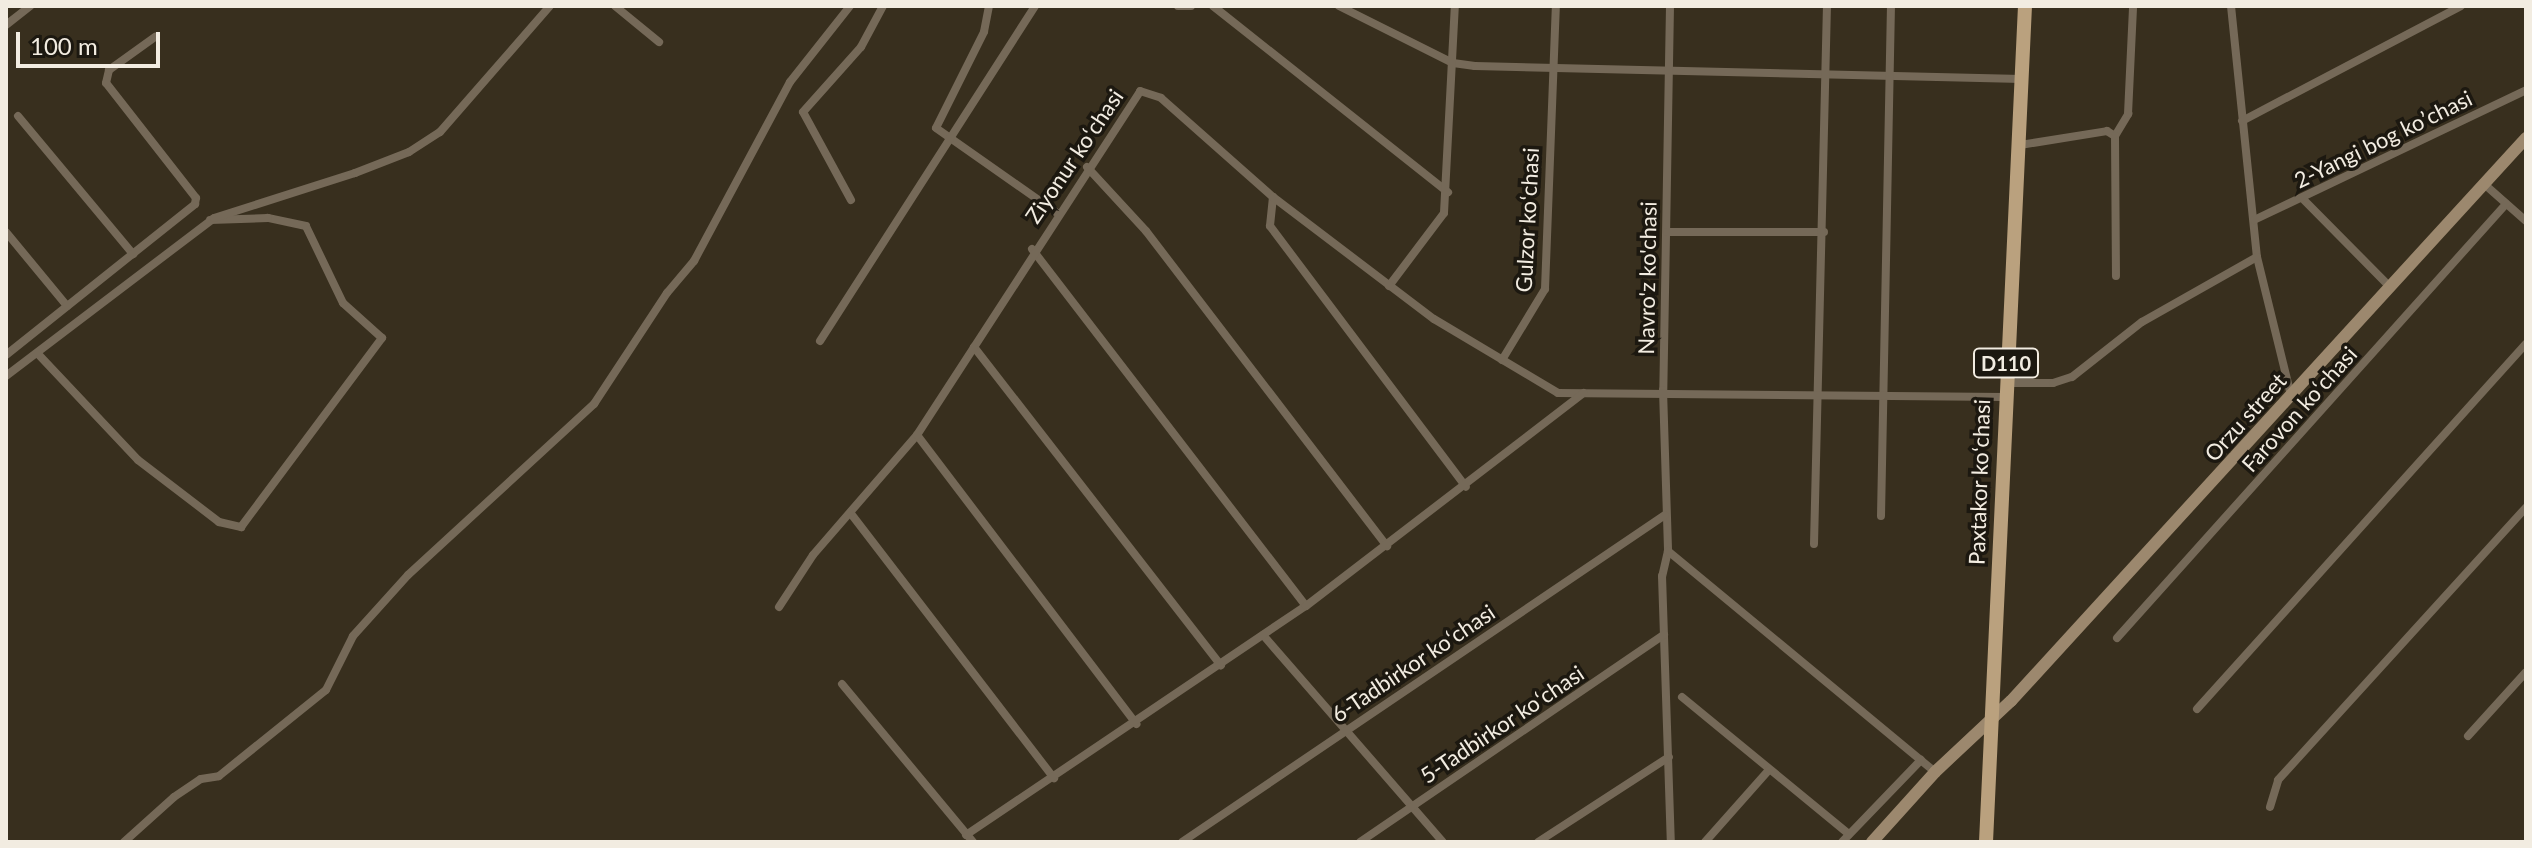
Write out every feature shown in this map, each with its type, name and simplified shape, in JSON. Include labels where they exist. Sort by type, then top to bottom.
[{"type":"main road","name":"Paxtakor koʻchasi","points":[[1991,720],[2025,6]]},
{"type":"main road","name":"Orzu street","points":[[1872,842],[1935,772],[1991,720],[2526,138]]},
{"type":"main road","name":"D110","points":[[1986,842],[1991,720]]},
{"type":"street","points":[[6,25],[30,6]]},
{"type":"street","points":[[6,376],[39,355],[210,220],[409,152],[440,132],[550,6]]},
{"type":"street","points":[[615,6],[659,42]]},
{"type":"street","points":[[124,842],[174,797],[201,779],[219,776],[326,690],[353,636],[408,575],[594,404],[667,293],[694,261],[790,82],[850,6]]},
{"type":"street","points":[[851,200],[803,112],[861,47],[883,6]]},
{"type":"street","points":[[989,6],[984,32],[936,128],[950,141],[1057,213]]},
{"type":"street","points":[[820,341],[1035,6]]},
{"type":"street","points":[[1178,6],[1191,6]]},
{"type":"street","points":[[1213,6],[1448,192]]},
{"type":"street","points":[[1339,6],[1453,63],[1552,70],[2022,79]]},
{"type":"street","points":[[1389,286],[1436,228],[1448,192],[1455,6]]},
{"type":"street","name":"Gulzor koʻchasi","points":[[1502,360],[1545,289],[1556,6]]},
{"type":"street","name":"Navro'z ko'chasi","points":[[1670,6],[1663,390],[1668,551],[1662,576],[1671,842]]},
{"type":"street","points":[[1814,544],[1824,232],[1827,6]]},
{"type":"street","points":[[1881,516],[1891,6]]},
{"type":"street","points":[[2116,276],[2115,136],[2128,114],[2133,6]]},
{"type":"street","points":[[2243,6],[2231,9],[2257,257],[2291,395]]},
{"type":"street","points":[[2242,121],[2461,6]]},
{"type":"street","points":[[6,355],[195,204],[196,198],[106,83],[109,70],[155,37]]},
{"type":"street","name":"2-Yangi bog koʼchasi","points":[[2254,220],[2526,90]]},
{"type":"street","name":"Ziyonur koʻchasi","points":[[779,607],[813,555],[852,515],[917,435],[1032,249],[1140,91],[1161,98],[1273,197],[1389,286],[1558,393],[1663,390],[1883,395],[2005,390],[2053,383],[2072,377],[2142,322],[2257,257]]},
{"type":"street","points":[[18,116],[133,254]]},
{"type":"street","points":[[2020,145],[2107,131],[2115,136]]},
{"type":"street","points":[[1087,167],[1146,231],[1387,546]]},
{"type":"street","points":[[2483,183],[2526,221]]},
{"type":"street","points":[[1273,197],[1270,226],[1466,487]]},
{"type":"street","points":[[2302,198],[2390,287]]},
{"type":"street","name":"Farovon koʻchasi","points":[[2117,638],[2506,204]]},
{"type":"street","points":[[39,355],[138,460],[219,522],[241,527],[382,338],[343,303],[306,226],[268,218],[210,220]]},
{"type":"street","points":[[6,232],[67,306]]},
{"type":"street","points":[[1667,232],[1824,232]]},
{"type":"street","points":[[1032,249],[1306,606]]},
{"type":"street","points":[[2197,709],[2526,343]]},
{"type":"street","points":[[974,347],[1221,665]]},
{"type":"street","points":[[966,835],[1136,724],[1306,606],[1466,487],[1584,393]]},
{"type":"street","points":[[917,435],[1136,724]]},
{"type":"street","points":[[2270,807],[2278,780],[2526,507]]},
{"type":"street","points":[[852,515],[1054,778]]},
{"type":"street","name":"6-Tadbirkor koʻchasi","points":[[1182,842],[1665,515]]},
{"type":"street","points":[[1668,551],[1935,772]]},
{"type":"street","points":[[1263,635],[1443,842]]},
{"type":"street","name":"5-Tadbirkor koʻchasi","points":[[1360,842],[1664,635]]},
{"type":"street","points":[[2468,736],[2526,672]]},
{"type":"street","points":[[842,684],[973,842]]},
{"type":"street","points":[[1682,697],[1768,771],[1849,834]]},
{"type":"street","points":[[1538,842],[1669,757]]},
{"type":"street","points":[[1842,842],[1921,760]]},
{"type":"street","points":[[1705,842],[1768,771]]}]
